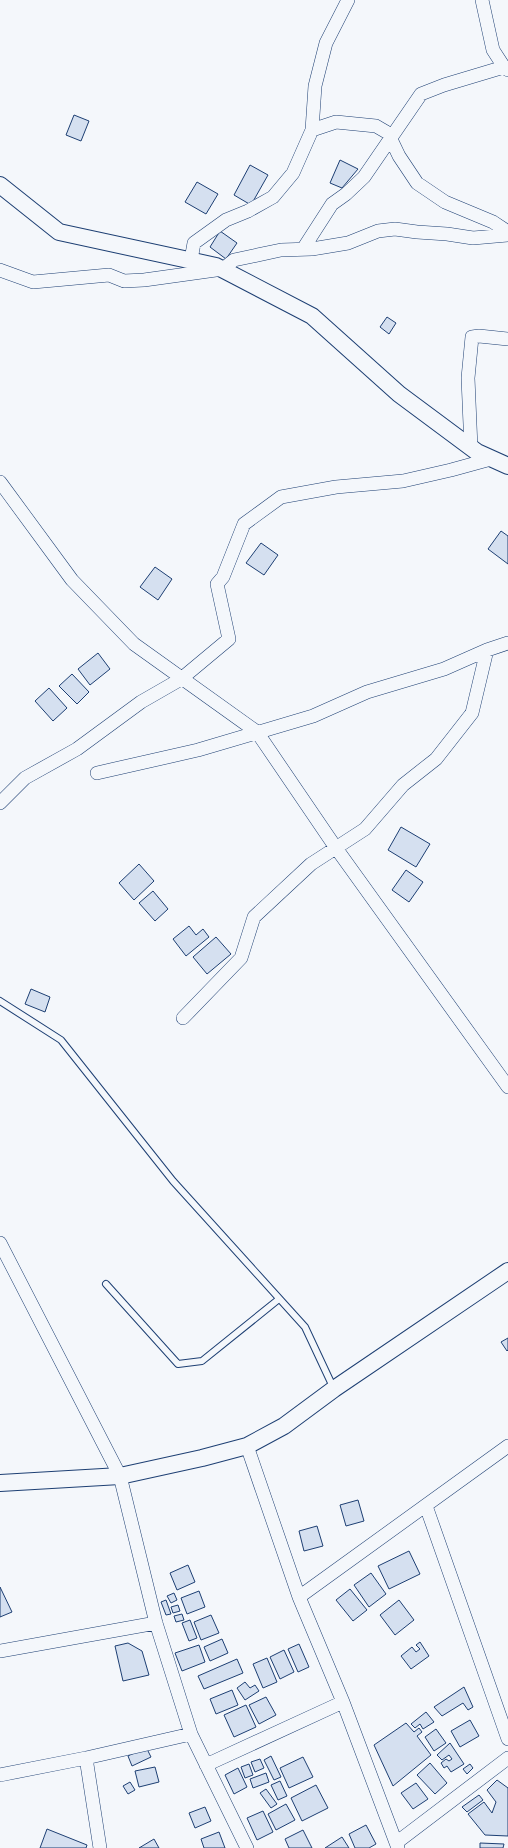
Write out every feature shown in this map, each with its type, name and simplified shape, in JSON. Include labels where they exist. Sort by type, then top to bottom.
[{"type":"street","points":[[191,260],[194,243],[226,220],[248,212],[273,198],[292,173],[312,130],[315,86],[326,43],[348,0]]},
{"type":"street","points":[[303,249],[332,204],[346,194],[364,177],[421,94],[444,85],[506,69],[493,50],[482,0]]},
{"type":"street","points":[[312,130],[336,122],[376,126],[388,133],[399,156],[417,183],[445,202],[493,222],[508,232]]},
{"type":"street","points":[[0,185],[59,232],[216,266],[312,316],[399,394],[471,448],[508,466]]},
{"type":"street","points":[[0,270],[33,282],[109,275],[124,280],[144,280],[223,269],[234,260],[281,250],[303,249],[348,243],[378,231],[394,229],[473,238],[508,235]]},
{"type":"street","points":[[471,448],[468,378],[472,337],[508,339]]},
{"type":"street","points":[[0,803],[26,778],[77,749],[141,702],[181,679],[229,640],[217,584],[223,577],[244,524],[281,498],[336,487],[403,481],[491,459]]},
{"type":"street","points":[[0,482],[72,580],[134,644],[257,732],[336,848],[508,1087]]},
{"type":"street","points":[[96,773],[198,750],[313,716],[367,692],[444,669],[487,650],[508,643]]},
{"type":"street","points":[[183,1018],[242,958],[254,917],[311,864],[365,829],[403,785],[436,759],[472,713],[487,650]]},
{"type":"street","points":[[0,1243],[120,1476],[156,1623],[191,1734],[247,1848]]},
{"type":"street","points":[[0,1483],[120,1476],[202,1458],[247,1446],[284,1426],[334,1389],[508,1271]]},
{"type":"street","points":[[247,1446],[299,1597],[343,1702],[397,1846],[508,1758]]},
{"type":"street","points":[[299,1597],[345,1562],[426,1506],[508,1446]]},
{"type":"street","points":[[426,1506],[508,1739]]},
{"type":"street","points":[[0,1651],[156,1623]]},
{"type":"street","points":[[206,1765],[343,1702]]},
{"type":"street","points":[[0,1774],[86,1758],[191,1734]]},
{"type":"street","points":[[86,1758],[100,1848]]},
{"type":"lane","points":[[0,1001],[61,1040],[173,1182],[305,1327],[334,1389]]},
{"type":"lane","points":[[106,1284],[178,1364],[202,1361],[280,1299]]},
{"type":"building","points":[[74,115],[89,121],[81,141],[66,135]]},
{"type":"building","points":[[340,160],[358,169],[342,188],[330,183]]},
{"type":"building","points":[[250,165],[268,175],[251,205],[234,195]]},
{"type":"building","points":[[197,182],[218,194],[206,214],[185,202]]},
{"type":"building","points":[[220,231],[237,243],[226,259],[210,247]]},
{"type":"building","points":[[387,317],[396,323],[389,334],[380,327]]},
{"type":"building","points":[[501,531],[508,536],[508,564],[488,549]]},
{"type":"building","points":[[261,543],[278,555],[264,575],[246,563]]},
{"type":"building","points":[[155,567],[172,579],[158,600],[140,587]]},
{"type":"building","points":[[98,653],[110,669],[90,685],[78,669]]},
{"type":"building","points":[[72,674],[89,692],[77,704],[59,686]]},
{"type":"building","points":[[49,688],[67,708],[53,721],[35,701]]},
{"type":"building","points":[[401,827],[430,844],[416,867],[388,850]]},
{"type":"building","points":[[139,864],[154,881],[134,900],[119,883]]},
{"type":"building","points":[[406,870],[423,882],[409,902],[392,890]]},
{"type":"building","points":[[153,891],[168,909],[155,921],[139,903]]},
{"type":"building","points":[[189,926],[196,935],[203,929],[209,937],[186,956],[173,939]]},
{"type":"building","points":[[216,937],[231,954],[207,974],[193,957]]},
{"type":"building","points":[[31,989],[50,997],[45,1012],[25,1004]]},
{"type":"building","points":[[508,1338],[508,1350],[507,1351],[501,1342]]},
{"type":"building","points":[[358,1500],[364,1521],[346,1526],[340,1505]]},
{"type":"building","points":[[317,1526],[323,1546],[304,1551],[299,1531]]},
{"type":"building","points":[[409,1551],[420,1574],[389,1589],[378,1566]]},
{"type":"building","points":[[188,1565],[195,1582],[177,1590],[170,1573]]},
{"type":"building","points":[[371,1573],[386,1594],[369,1607],[354,1585]]},
{"type":"building","points":[[0,1587],[12,1612],[0,1617]]},
{"type":"building","points":[[350,1589],[367,1610],[353,1621],[336,1600]]},
{"type":"building","points":[[199,1591],[205,1607],[187,1614],[181,1598]]},
{"type":"building","points":[[174,1593],[177,1600],[171,1603],[167,1596]]},
{"type":"building","points":[[166,1600],[171,1614],[166,1615],[161,1602]]},
{"type":"building","points":[[399,1600],[414,1620],[395,1635],[380,1615]]},
{"type":"building","points":[[178,1605],[180,1611],[173,1613],[171,1607]]},
{"type":"building","points":[[182,1614],[184,1620],[176,1622],[174,1616]]},
{"type":"building","points":[[211,1615],[219,1633],[201,1640],[194,1622]]},
{"type":"building","points":[[190,1620],[197,1638],[189,1641],[182,1623]]},
{"type":"building","points":[[222,1639],[228,1653],[210,1661],[204,1647]]},
{"type":"building","points":[[420,1642],[429,1656],[411,1669],[401,1656],[412,1647],[416,1652],[420,1649],[416,1645]]},
{"type":"building","points":[[128,1643],[142,1651],[149,1675],[123,1681],[115,1646]]},
{"type":"building","points":[[299,1644],[309,1667],[298,1672],[288,1649]]},
{"type":"building","points":[[199,1645],[205,1662],[182,1671],[175,1653]]},
{"type":"building","points":[[284,1650],[294,1672],[280,1679],[270,1657]]},
{"type":"building","points":[[267,1658],[277,1682],[263,1688],[253,1664]]},
{"type":"building","points":[[237,1659],[243,1673],[204,1689],[198,1676]]},
{"type":"building","points":[[245,1682],[250,1688],[255,1685],[259,1691],[245,1700],[237,1688]]},
{"type":"building","points":[[464,1687],[473,1707],[468,1710],[463,1703],[442,1716],[434,1707]]},
{"type":"building","points":[[232,1690],[238,1705],[216,1714],[210,1699]]},
{"type":"building","points":[[266,1697],[276,1715],[259,1724],[249,1705]]},
{"type":"building","points":[[246,1705],[256,1727],[234,1737],[224,1715]]},
{"type":"building","points":[[426,1712],[434,1722],[423,1729],[420,1724],[415,1728],[411,1724]]},
{"type":"building","points":[[470,1720],[479,1736],[460,1747],[451,1731]]},
{"type":"building","points":[[406,1723],[414,1732],[419,1728],[422,1732],[417,1736],[431,1755],[393,1786],[374,1745]]},
{"type":"building","points":[[436,1729],[446,1743],[434,1751],[425,1737]]},
{"type":"building","points":[[450,1743],[464,1764],[451,1772],[447,1766],[444,1768],[441,1763],[446,1759],[449,1761],[452,1759],[449,1755],[442,1760],[437,1755]]},
{"type":"building","points":[[146,1747],[151,1757],[132,1766],[128,1756]]},
{"type":"building","points":[[271,1756],[281,1777],[274,1780],[264,1760]]},
{"type":"building","points":[[303,1757],[313,1777],[289,1788],[280,1768]]},
{"type":"building","points":[[260,1759],[264,1768],[255,1772],[251,1762]]},
{"type":"building","points":[[430,1763],[447,1783],[435,1794],[417,1775]]},
{"type":"building","points":[[249,1764],[253,1775],[245,1778],[241,1767]]},
{"type":"building","points":[[470,1764],[473,1768],[467,1774],[463,1769]]},
{"type":"building","points":[[155,1767],[159,1782],[139,1787],[135,1771]]},
{"type":"building","points":[[238,1768],[247,1787],[234,1794],[225,1775]]},
{"type":"building","points":[[266,1773],[269,1782],[253,1788],[250,1779]]},
{"type":"building","points":[[497,1780],[508,1788],[508,1836],[485,1835],[468,1814],[484,1802],[492,1813],[496,1802],[487,1790]]},
{"type":"building","points":[[280,1781],[287,1796],[278,1800],[271,1785]]},
{"type":"building","points":[[130,1782],[135,1790],[128,1794],[123,1786]]},
{"type":"building","points":[[416,1783],[428,1799],[413,1809],[401,1793]]},
{"type":"building","points":[[316,1785],[328,1808],[302,1821],[291,1798]]},
{"type":"building","points":[[266,1789],[277,1804],[271,1808],[260,1793]]},
{"type":"building","points":[[479,1795],[483,1800],[467,1812],[462,1807]]},
{"type":"building","points":[[286,1804],[295,1820],[276,1830],[268,1814]]},
{"type":"building","points":[[205,1807],[211,1821],[195,1828],[189,1813]]},
{"type":"building","points":[[263,1811],[273,1832],[257,1840],[247,1818]]},
{"type":"building","points":[[366,1825],[376,1844],[369,1848],[355,1848],[349,1834]]},
{"type":"building","points":[[47,1829],[87,1845],[86,1848],[40,1848]]},
{"type":"building","points":[[303,1830],[312,1848],[289,1848],[285,1839]]},
{"type":"building","points":[[219,1832],[225,1848],[204,1848],[201,1839]]},
{"type":"building","points":[[342,1837],[349,1848],[325,1848]]},
{"type":"building","points":[[154,1839],[159,1848],[139,1848]]},
{"type":"building","points":[[480,1843],[504,1844],[503,1848],[480,1848]]}]
